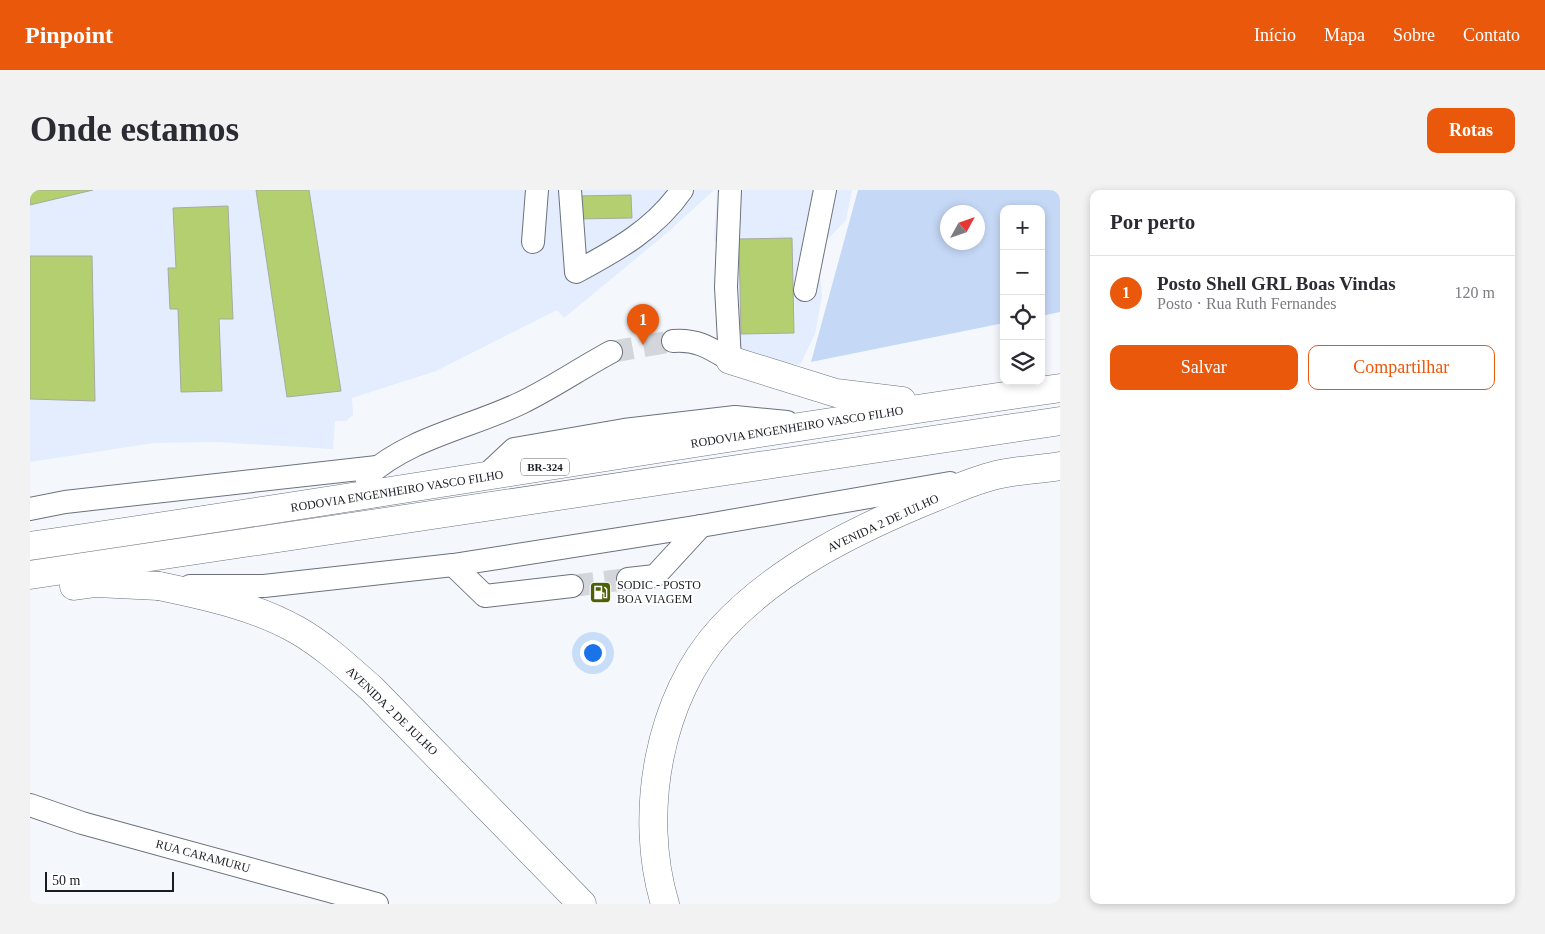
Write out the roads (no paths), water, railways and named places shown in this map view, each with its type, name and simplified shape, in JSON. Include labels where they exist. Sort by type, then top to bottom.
[{"type":"main road","points":[[730,360],[836,393],[912,402],[971,401]]},
{"type":"main road","name":"RODOVIA ENGENHEIRO VASCO FILHO","points":[[30,546],[484,478],[808,424],[1060,388]]},
{"type":"main road","name":"BR-324","points":[[30,576],[1060,421]]},
{"type":"main road","name":"AVENIDA 2 DE JULHO","points":[[662,894],[653,847],[656,768],[680,695],[701,655],[722,629],[746,604],[784,575],[825,550],[911,507],[990,476],[1060,466]]},
{"type":"main road","name":"AVENIDA 2 DE JULHO","points":[[30,592],[96,583],[159,586],[221,599],[256,611],[297,630],[335,656],[372,689],[580,902]]},
{"type":"street","points":[[533,242],[537,190]]},
{"type":"street","points":[[570,190],[576,272],[642,234],[668,210],[682,190]]},
{"type":"street","points":[[730,190],[726,287],[730,360]]},
{"type":"street","points":[[805,290],[825,190]]},
{"type":"street","points":[[673,341],[688,340],[705,344],[730,360]]},
{"type":"street","points":[[341,499],[377,467],[422,441],[521,403],[611,352]]},
{"type":"street","points":[[30,509],[65,502],[377,467]]},
{"type":"street","points":[[159,586],[264,586],[452,565],[701,526],[990,476]]},
{"type":"street","points":[[628,579],[655,576],[701,526]]},
{"type":"street","points":[[452,565],[485,596],[572,586]]},
{"type":"street","name":"RUA CARAMURU","points":[[30,805],[82,823],[377,904]]},
{"type":"tunnel","points":[[611,352],[673,341]]},
{"type":"tunnel","points":[[572,586],[628,579]]},
{"type":"place","name":"Posto Shell GRL Boas Vindas","points":[[643,345]]},
{"type":"place","name":"SODIC - POSTO BOA VIAGEM","points":[[601,592]]}]
